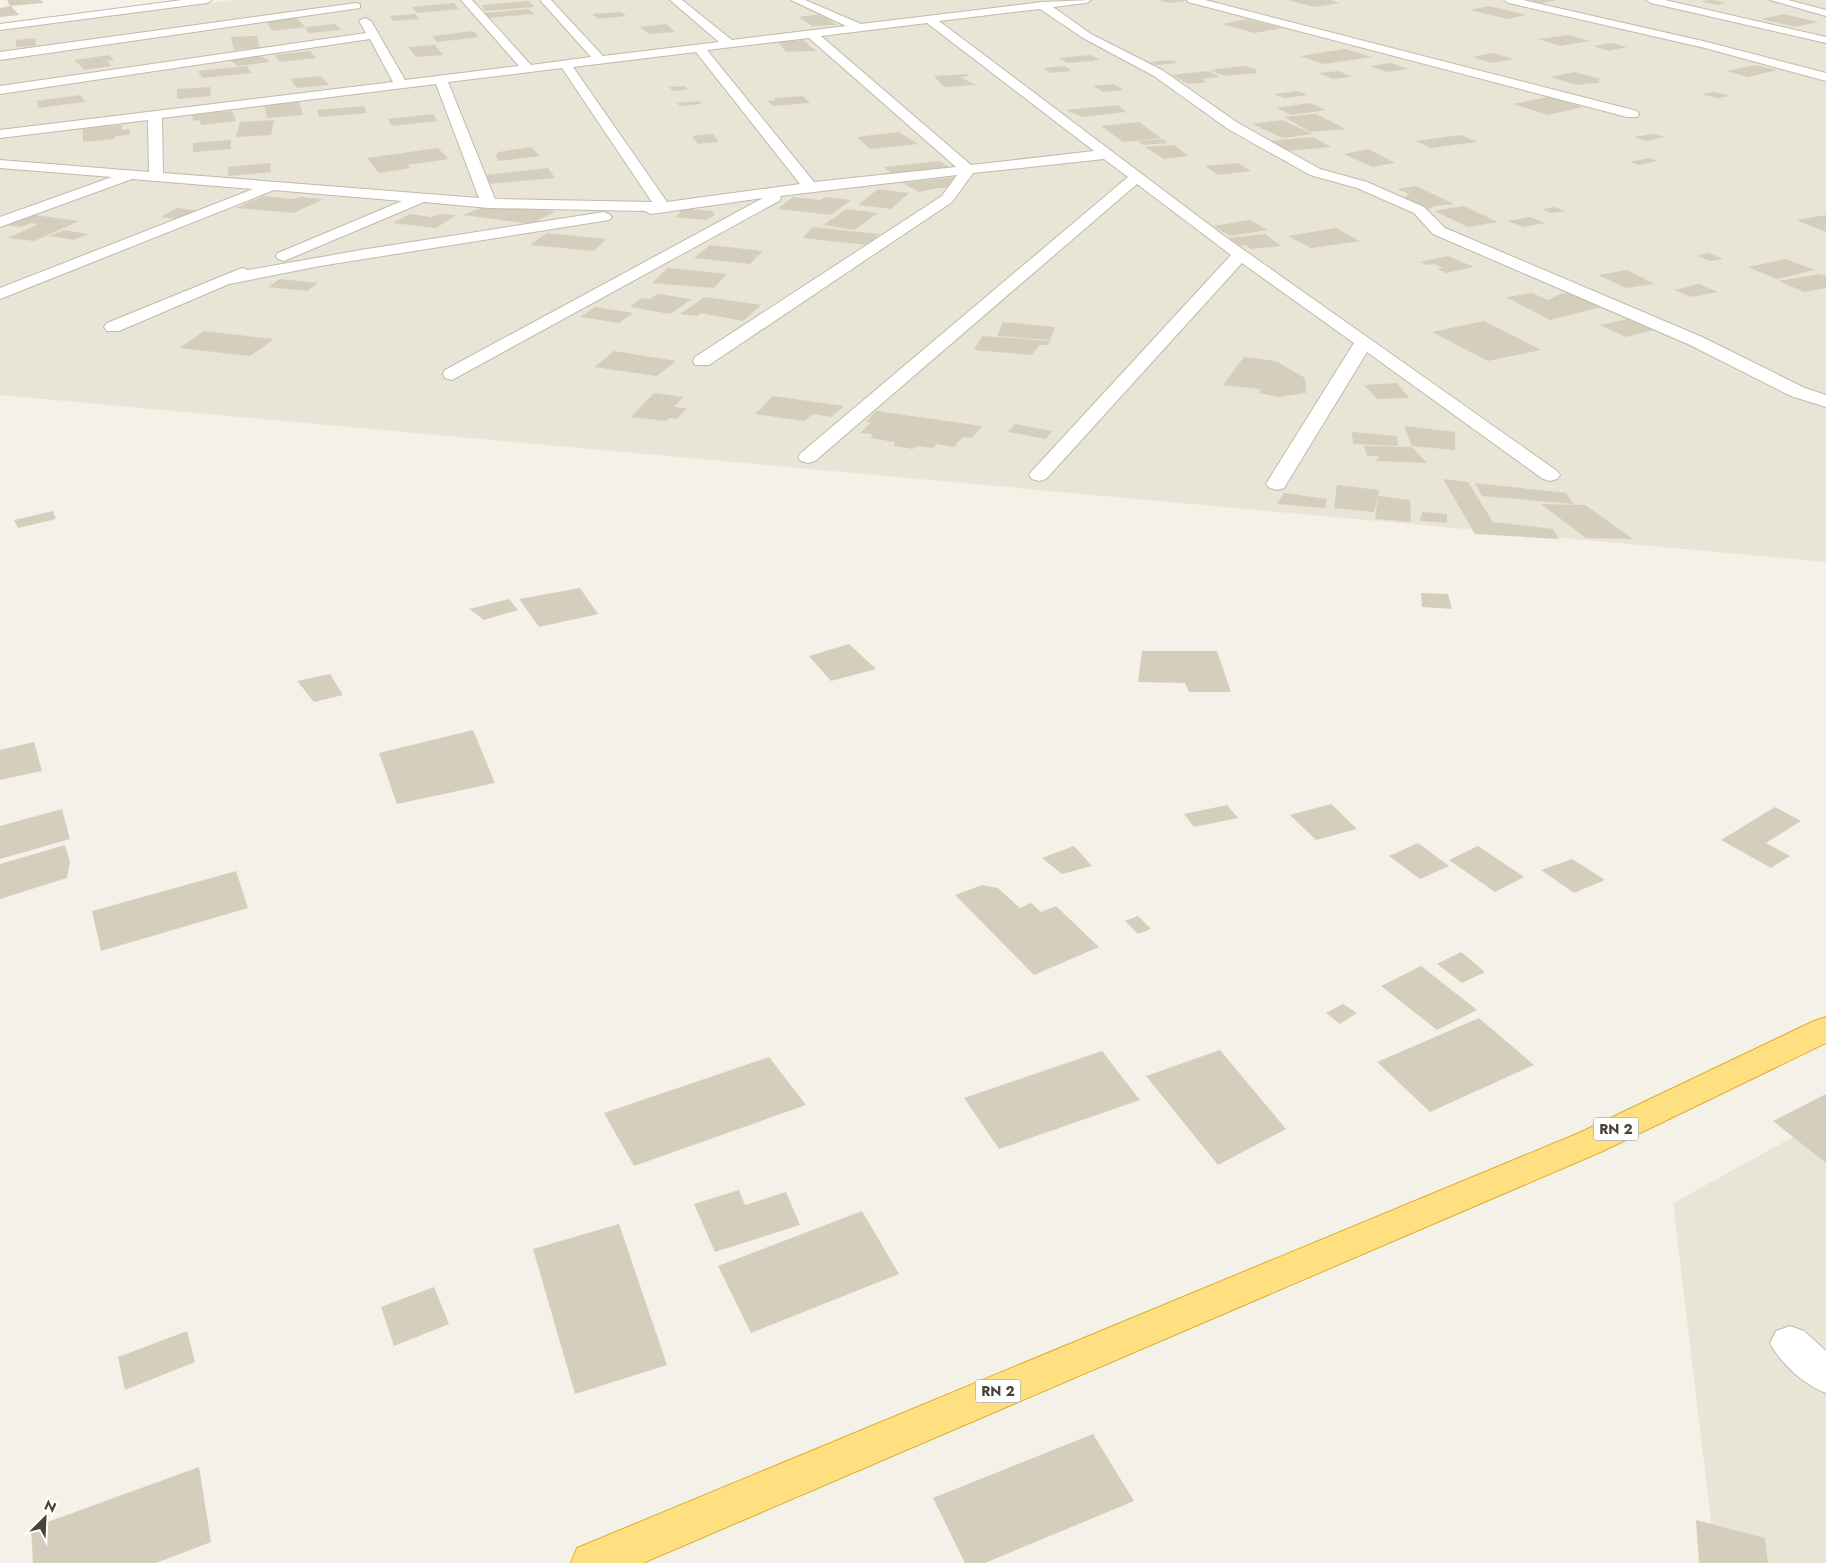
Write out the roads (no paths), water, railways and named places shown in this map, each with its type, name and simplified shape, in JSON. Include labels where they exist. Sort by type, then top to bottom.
[{"type":"highway","name":"RN 2","points":[[593,1563],[1591,1142],[1826,1029]]},
{"type":"street","points":[[0,27],[207,0]]},
{"type":"street","points":[[466,0],[527,68]]},
{"type":"street","points":[[544,0],[599,59]]},
{"type":"street","points":[[675,0],[728,44]]},
{"type":"street","points":[[796,0],[858,28]]},
{"type":"street","points":[[0,134],[1086,0]]},
{"type":"street","points":[[1192,0],[1632,114]]},
{"type":"street","points":[[1509,0],[1708,45],[1826,77]]},
{"type":"street","points":[[1651,0],[1826,40]]},
{"type":"street","points":[[1775,0],[1826,13]]},
{"type":"street","points":[[0,56],[355,3],[401,84]]},
{"type":"street","points":[[946,4],[970,14]]},
{"type":"street","points":[[1042,5],[1087,36],[1158,73],[1233,126],[1315,172],[1362,185],[1420,210],[1439,231],[1696,341],[1798,392],[1826,401]]},
{"type":"street","points":[[929,19],[1240,255],[1550,475]]},
{"type":"street","points":[[812,33],[968,170]]},
{"type":"street","points":[[0,90],[373,35]]},
{"type":"street","points":[[698,47],[810,187]]},
{"type":"street","points":[[565,64],[663,207]]},
{"type":"street","points":[[440,79],[489,203]]},
{"type":"street","points":[[155,114],[156,175]]},
{"type":"street","points":[[226,280],[300,263],[520,233],[663,207],[810,187],[1107,154]]},
{"type":"street","points":[[0,164],[489,203],[663,207]]},
{"type":"street","points":[[702,361],[947,199],[968,170]]},
{"type":"street","points":[[0,222],[134,174]]},
{"type":"street","points":[[808,457],[1137,177]]},
{"type":"street","points":[[0,294],[274,185]]},
{"type":"street","points":[[452,374],[788,190]]},
{"type":"street","points":[[113,327],[423,198]]},
{"type":"street","points":[[1038,475],[1240,255]]},
{"type":"street","points":[[1277,484],[1364,342]]},
{"type":"street","points":[[1798,392],[1826,387]]},
{"type":"street","points":[[1790,1343],[1826,1376]]}]
